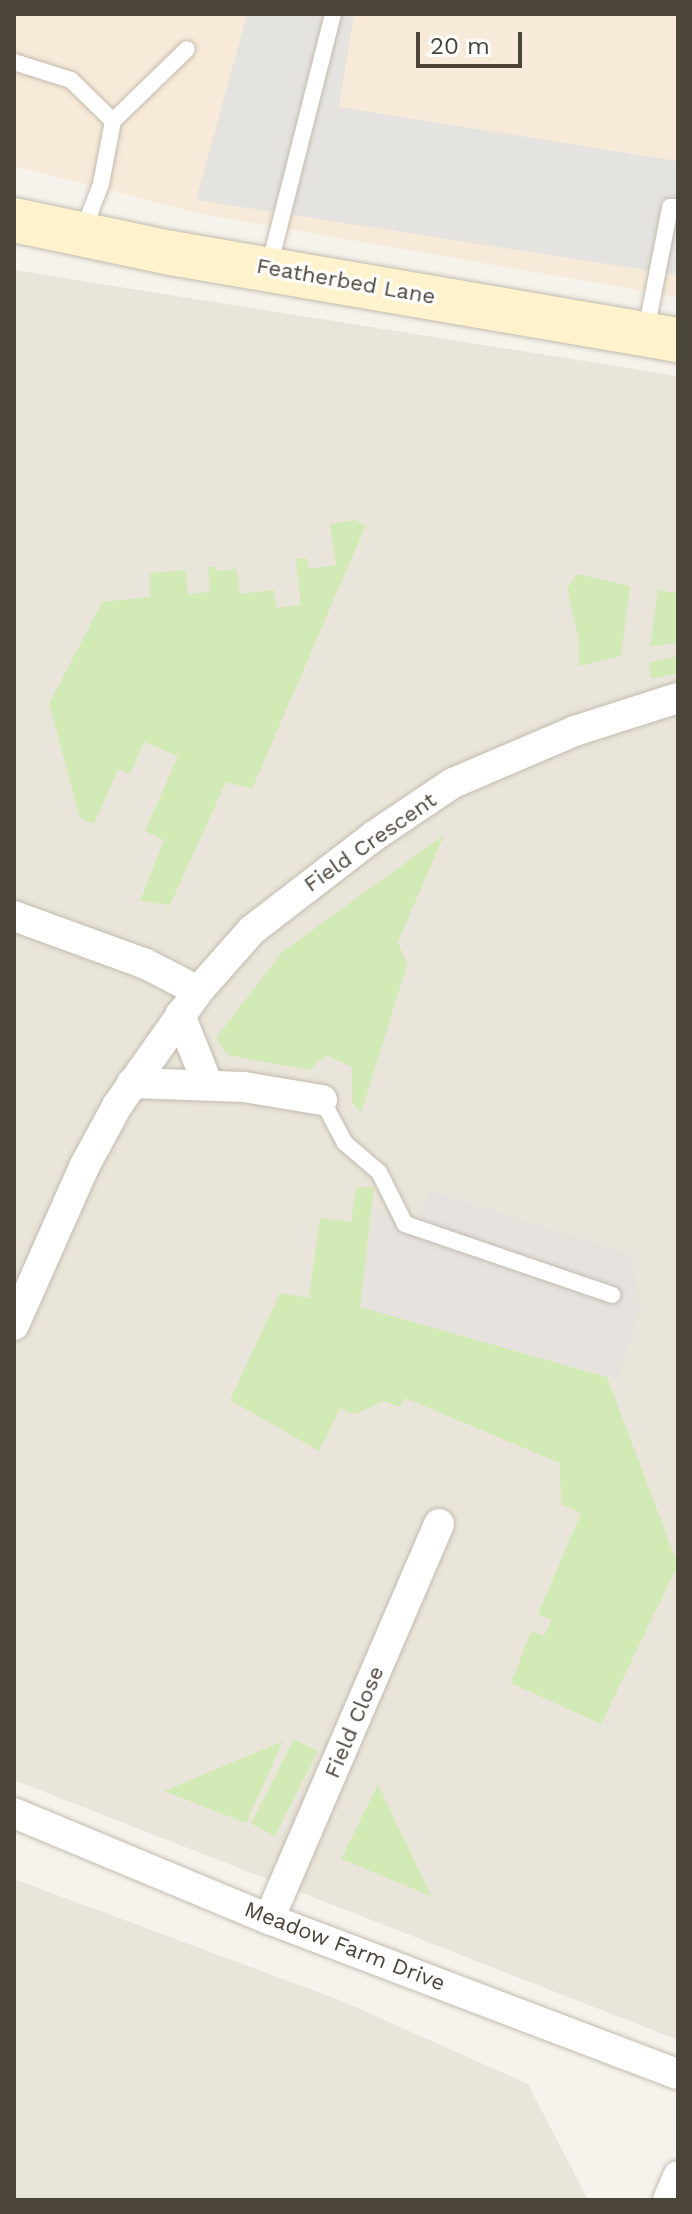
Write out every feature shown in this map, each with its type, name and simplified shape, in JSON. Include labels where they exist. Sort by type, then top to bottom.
[{"type":"street","name":"Featherbed Lane","points":[[14,220],[83,232],[171,253],[269,267],[662,337]]},
{"type":"street","name":"Field Crescent","points":[[14,1325],[84,1167],[132,1083],[198,991],[252,930],[306,885],[453,783],[549,741],[678,698]]},
{"type":"street","points":[[14,916],[146,964],[198,991]]},
{"type":"street","points":[[180,1015],[208,1085]]},
{"type":"street","points":[[132,1083],[208,1085],[322,1100]]},
{"type":"street","name":"Field Close","points":[[269,1919],[439,1524]]},
{"type":"street","name":"Meadow Farm Drive","points":[[14,1813],[269,1919],[678,2074]]},
{"type":"street","points":[[668,2200],[678,2176]]},
{"type":"lane","points":[[269,267],[333,14]]},
{"type":"lane","points":[[83,232],[101,184],[113,121],[187,49]]},
{"type":"lane","points":[[14,62],[71,80],[113,121]]},
{"type":"lane","points":[[662,337],[670,207],[678,207]]},
{"type":"lane","points":[[322,1100],[345,1143],[379,1172],[405,1224],[612,1295]]},
{"type":"shaded area","points":[[14,14],[678,14],[678,297],[202,214],[14,166]]},
{"type":"shaded area","points":[[247,14],[354,14],[339,107],[678,161],[678,275],[196,200]]},
{"type":"shaded area","points":[[14,270],[678,376],[678,2040],[14,1780]],"holes":[[[429,1190],[630,1255],[374,1210],[420,1218]]]},
{"type":"shaded area","points":[[429,1190],[631,1255],[640,1307],[618,1379],[359,1307],[373,1210],[420,1218]]},
{"type":"shaded area","points":[[14,1879],[342,2001],[528,2084],[588,2200],[14,2200]]},
{"type":"green space","points":[[355,520],[366,525],[252,789],[226,782],[170,905],[140,901],[164,840],[145,831],[178,756],[144,742],[130,774],[118,769],[94,824],[80,818],[49,704],[102,602],[150,597],[150,573],[185,570],[188,594],[210,592],[208,567],[216,567],[216,571],[237,569],[240,594],[274,590],[276,608],[301,605],[296,559],[306,558],[309,569],[336,565],[330,524]]},
{"type":"green space","points":[[577,574],[630,586],[621,656],[579,666],[579,640],[567,589]]},
{"type":"green space","points":[[658,590],[678,593],[678,642],[650,647]]},
{"type":"green space","points":[[678,656],[678,673],[651,679],[649,663]]},
{"type":"green space","points":[[444,835],[398,942],[407,965],[361,1113],[352,1102],[352,1067],[327,1055],[309,1070],[228,1055],[216,1038],[282,952]]},
{"type":"green space","points":[[356,1187],[374,1187],[360,1307],[607,1377],[678,1565],[601,1724],[511,1683],[531,1631],[544,1636],[551,1620],[538,1614],[581,1513],[561,1504],[560,1463],[405,1398],[400,1407],[384,1401],[355,1414],[340,1408],[319,1451],[230,1400],[280,1293],[309,1298],[320,1218],[351,1222]]},
{"type":"green space","points":[[294,1739],[318,1751],[275,1836],[251,1824]]},
{"type":"green space","points":[[283,1741],[246,1823],[164,1791]]},
{"type":"green space","points":[[378,1784],[431,1896],[341,1859]]}]
